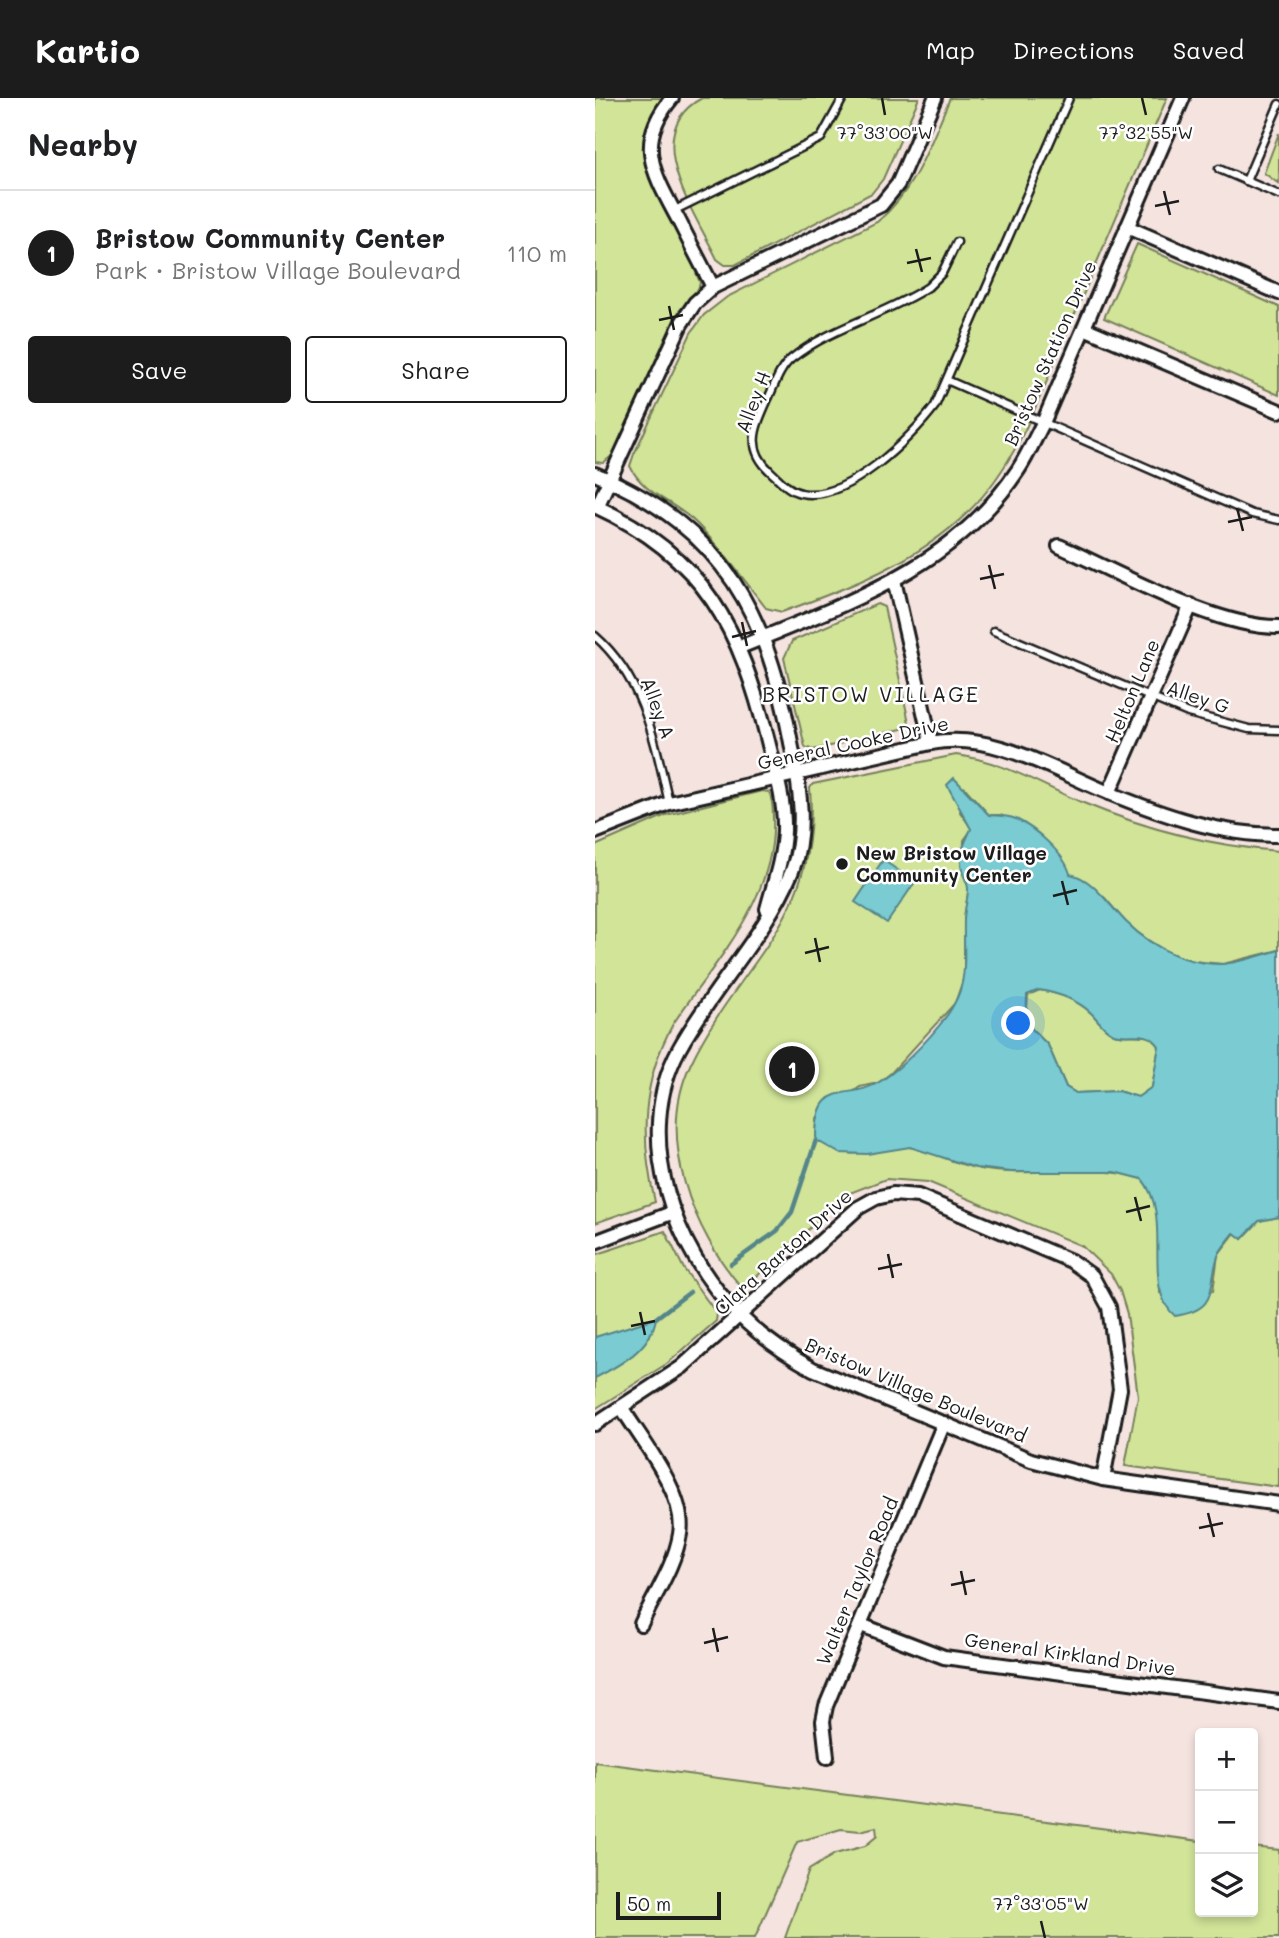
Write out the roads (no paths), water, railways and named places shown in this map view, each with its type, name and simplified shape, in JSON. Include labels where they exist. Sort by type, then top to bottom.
[{"type":"street","points":[[672,98],[654,126],[650,157],[673,211],[713,287]]},
{"type":"street","points":[[596,506],[681,324],[695,303],[713,287],[881,205],[898,184],[935,98]]},
{"type":"street","name":"Bristow Station Drive","points":[[740,647],[894,580],[939,554],[986,510],[1019,469],[1043,423],[1183,98]]},
{"type":"street","points":[[1127,227],[1279,293]]},
{"type":"street","points":[[1084,328],[1279,411]]},
{"type":"street","name":"Bristow Village Boulevard","points":[[595,474],[662,511],[693,535],[733,581],[765,637],[784,705],[797,774],[801,807],[793,868],[763,922],[689,1033],[666,1081],[659,1126],[663,1166],[674,1212],[700,1266],[740,1316],[785,1353],[813,1369],[1031,1460],[1103,1479],[1279,1504]]},
{"type":"street","name":"Bristow Village Boulevard","points":[[596,506],[640,529],[676,559],[715,604],[740,647],[777,778],[783,811],[783,845],[763,922]]},
{"type":"street","points":[[1059,546],[1191,605],[1246,623],[1279,627]]},
{"type":"street","points":[[894,580],[931,743]]},
{"type":"street","name":"Helton Lane","points":[[1109,793],[1191,605]]},
{"type":"street","name":"General Cooke Drive","points":[[595,832],[669,803],[931,743],[958,740],[986,743],[1109,793],[1204,825],[1279,835]]},
{"type":"street","name":"Clara Barton Drive","points":[[595,1424],[682,1367],[850,1214],[866,1202],[893,1194],[932,1201],[1071,1261],[1097,1282],[1112,1318],[1120,1401],[1103,1479]]},
{"type":"street","points":[[595,1242],[674,1212]]},
{"type":"street","points":[[622,1408],[669,1486],[681,1522],[677,1548],[641,1624]]},
{"type":"street","name":"Walter Taylor Road","points":[[827,1757],[823,1721],[826,1706],[943,1423]]},
{"type":"street","name":"General Kirkland Drive","points":[[861,1625],[944,1657],[1279,1702]]},
{"type":"lane","points":[[673,211],[821,138],[843,98]]},
{"type":"lane","name":"Alley H","points":[[957,242],[941,272],[928,287],[790,360],[782,370],[753,434],[755,453],[781,481],[800,493],[842,485],[874,468],[899,448],[935,406],[949,381],[1069,98]]},
{"type":"lane","points":[[1246,181],[1279,104]]},
{"type":"lane","points":[[1219,169],[1279,195]]},
{"type":"lane","points":[[949,381],[1252,514],[1279,520]]},
{"type":"lane","name":"Alley G","points":[[994,631],[1151,697],[1225,724],[1279,730]]},
{"type":"lane","name":"Alley A","points":[[595,636],[625,668],[635,687],[648,722],[669,803]]},
{"type":"water","points":[[954,778],[989,815],[1013,818],[1032,829],[1056,850],[1070,874],[1089,883],[1137,932],[1162,949],[1190,960],[1221,964],[1279,950],[1279,1217],[1259,1221],[1242,1239],[1234,1233],[1219,1253],[1209,1296],[1205,1303],[1189,1313],[1175,1316],[1165,1303],[1158,1270],[1156,1213],[1151,1195],[1142,1179],[1115,1172],[1011,1172],[976,1168],[910,1147],[867,1154],[839,1153],[816,1140],[817,1120],[821,1107],[828,1099],[868,1087],[890,1074],[931,1035],[948,1014],[959,994],[964,963],[964,916],[968,889],[961,867],[961,856],[971,829],[947,785]],"holes":[[[1039,990],[1079,1004],[1106,1030],[1114,1034],[1144,1036],[1154,1041],[1159,1046],[1152,1087],[1138,1097],[1118,1091],[1076,1093],[1066,1087],[1048,1045],[1026,1023],[1027,995]]]},
{"type":"water","points":[[883,860],[915,882],[887,923],[855,902]]},
{"type":"water","points":[[656,1318],[648,1339],[633,1355],[595,1378],[595,1337]]},
{"type":"waterway","points":[[731,1264],[777,1231],[792,1212],[816,1140]]},
{"type":"waterway","points":[[656,1318],[690,1292]]},
{"type":"place","name":"New Bristow Village Community Center","points":[[842,864]]},
{"type":"place","name":"Bristow Community Center","points":[[792,1069]]},
{"type":"district","name":"BRISTOW VILLAGE","points":[[871,695]]}]
